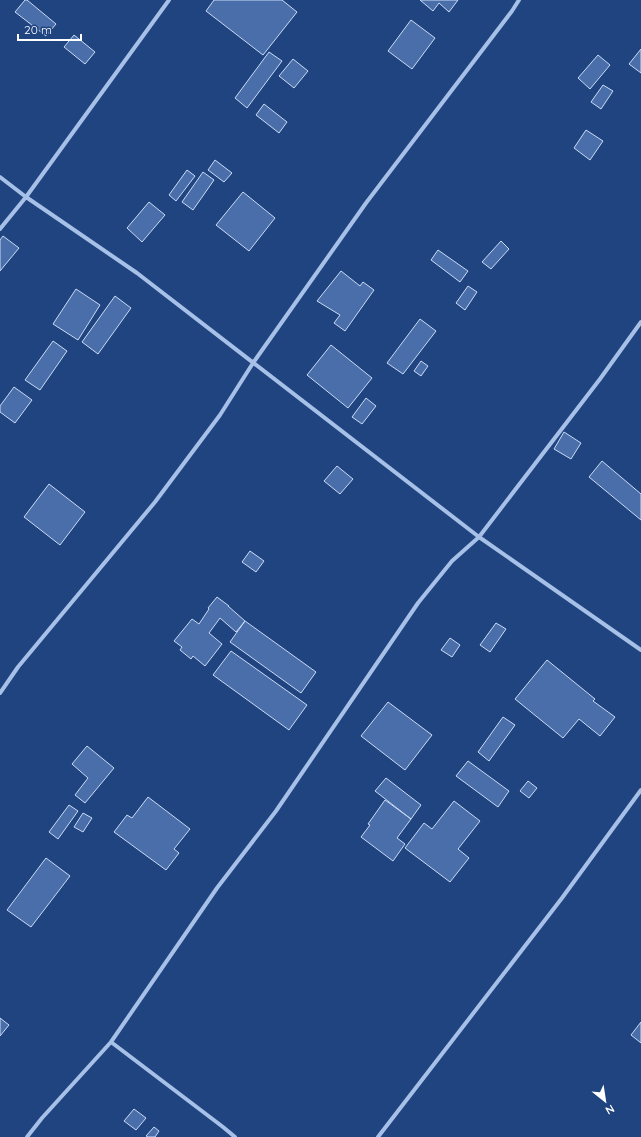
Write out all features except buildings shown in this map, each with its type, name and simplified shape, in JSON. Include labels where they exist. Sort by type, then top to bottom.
[{"type":"street","points":[[0,229],[26,197],[170,0]]},
{"type":"street","points":[[0,693],[18,668],[155,502],[220,415],[253,363],[366,203],[519,0]]},
{"type":"street","points":[[0,178],[137,273],[478,538],[641,650]]},
{"type":"street","points":[[27,1137],[42,1118],[111,1042],[217,888],[276,811],[418,603],[452,561],[478,538],[600,379],[641,322]]},
{"type":"street","points":[[378,1137],[562,898],[641,790]]},
{"type":"street","points":[[111,1042],[235,1137]]}]
